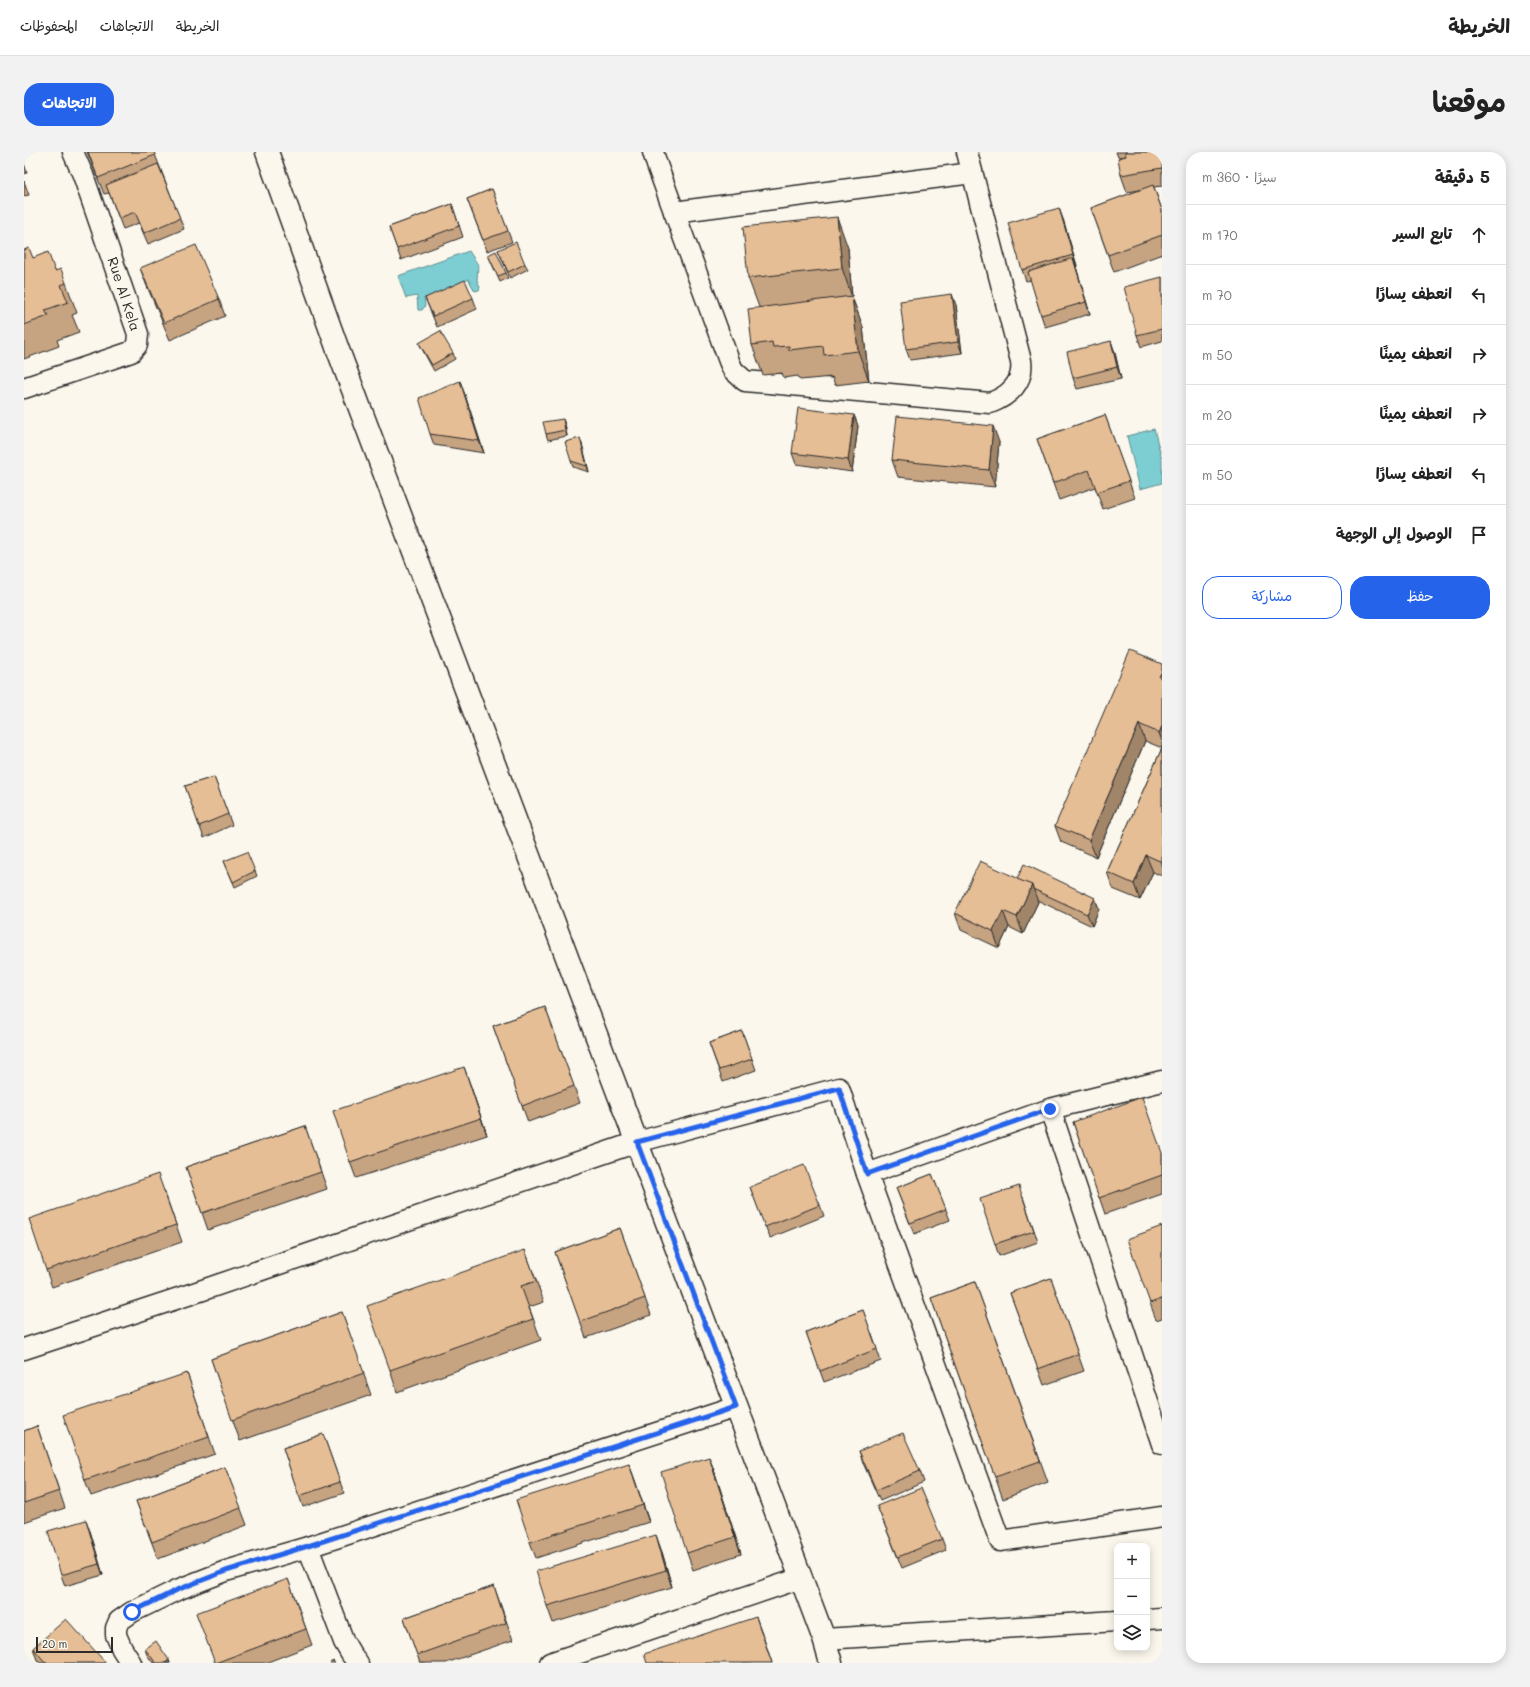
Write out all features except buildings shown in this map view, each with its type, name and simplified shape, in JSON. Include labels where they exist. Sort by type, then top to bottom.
[{"type":"street","name":"Rue Al Kela","points":[[24,388],[131,352],[138,342],[138,334],[83,175],[73,152]]},
{"type":"street","points":[[267,152],[338,350],[824,1638],[831,1663]]},
{"type":"street","points":[[653,152],[729,361],[733,370],[745,381],[990,403],[1000,399],[1015,386],[1022,369],[967,152]]},
{"type":"street","points":[[674,212],[972,173]]},
{"type":"street","points":[[867,1174],[1050,1109],[1162,1081]]},
{"type":"street","points":[[24,1349],[637,1142],[839,1088],[867,1174],[1000,1542],[1162,1517]]},
{"type":"street","points":[[1050,1109],[1162,1444]]},
{"type":"street","points":[[131,1663],[122,1649],[116,1635],[118,1621],[132,1612],[177,1590],[226,1571],[308,1546],[736,1407]]},
{"type":"street","points":[[308,1546],[344,1642],[358,1663]]},
{"type":"street","points":[[550,1663],[801,1578]]},
{"type":"street","points":[[1150,1619],[1162,1618]]},
{"type":"street","points":[[824,1638],[1114,1621]]},
{"type":"water","points":[[469,251],[478,265],[477,280],[480,287],[479,290],[475,291],[468,279],[447,294],[424,298],[425,306],[422,310],[418,310],[417,296],[406,298],[398,276]]},
{"type":"water","points":[[1154,429],[1162,460],[1162,483],[1140,489],[1127,436]]},
{"type":"route","points":[[132,1612],[177,1590],[226,1571],[308,1546],[736,1407],[637,1142],[839,1088],[867,1174],[1050,1109]]}]
